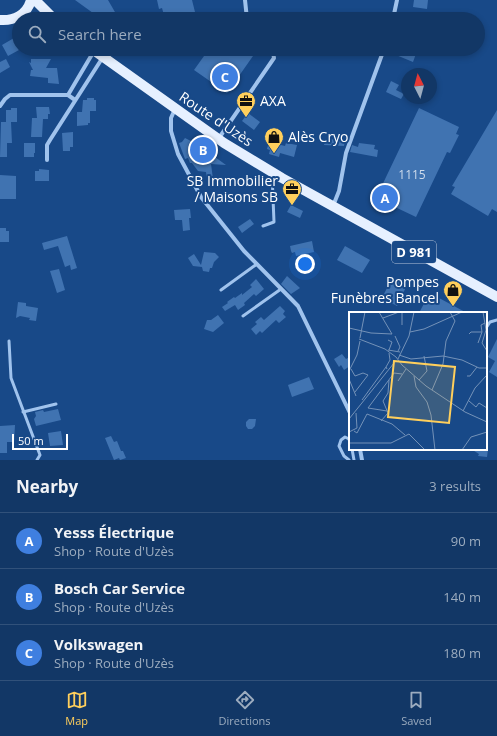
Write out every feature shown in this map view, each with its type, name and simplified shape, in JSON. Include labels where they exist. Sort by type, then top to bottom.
[{"type":"main road","points":[[24,12],[31,0]]},
{"type":"main road","points":[[35,0],[47,12]]},
{"type":"main road","points":[[0,20],[12,19]]},
{"type":"main road","name":"Route d'Uzès","points":[[104,57],[218,139],[272,172],[497,297]]},
{"type":"street","points":[[245,0],[246,12]]},
{"type":"street","points":[[394,12],[397,0]]},
{"type":"street","points":[[68,95],[90,56]]},
{"type":"street","points":[[218,139],[274,58],[274,56]]},
{"type":"street","points":[[332,206],[336,201],[339,191],[346,153],[381,56]]},
{"type":"street","points":[[46,160],[47,145],[104,57]]},
{"type":"street","points":[[0,106],[10,95],[68,95],[75,100]]},
{"type":"street","points":[[176,109],[171,118],[171,131],[178,154],[189,176],[202,197],[244,251],[298,306],[349,411]]},
{"type":"street","points":[[360,450],[362,460]]},
{"type":"lane","points":[[264,226],[274,222],[272,172]]},
{"type":"lane","points":[[221,290],[256,264]]},
{"type":"lane","points":[[243,316],[281,289]]},
{"type":"lane","points":[[487,326],[490,322],[497,320]]},
{"type":"lane","points":[[9,341],[10,373],[40,455],[37,460]]},
{"type":"lane","points":[[24,412],[56,404]]},
{"type":"lane","points":[[349,439],[345,437],[341,440],[339,446],[344,456],[349,460]]},
{"type":"lane","points":[[352,450],[354,460]]},
{"type":"building","points":[[75,0],[108,0],[115,12],[104,12],[92,12]]},
{"type":"building","points":[[157,0],[192,0],[195,12],[163,12],[162,8],[159,9]]},
{"type":"building","points":[[414,0],[428,0],[427,9],[413,7]]},
{"type":"building","points":[[12,39],[12,54],[8,56],[2,45]]},
{"type":"building","points":[[204,56],[253,56],[227,93],[194,70]]},
{"type":"building","points":[[398,56],[415,56],[413,62]]},
{"type":"building","points":[[6,59],[10,67],[0,73],[0,62]]},
{"type":"building","points":[[31,59],[51,59],[46,68],[57,68],[59,84],[48,83],[48,78],[30,76],[31,70],[33,70],[29,62],[31,63]]},
{"type":"building","points":[[391,81],[399,85],[396,90],[401,92],[401,99],[386,92]]},
{"type":"building","points":[[87,98],[94,98],[94,100],[96,100],[96,111],[90,111],[90,123],[88,123],[88,125],[77,126],[77,112],[82,112],[83,100],[87,100]]},
{"type":"building","points":[[36,107],[49,107],[50,114],[48,114],[48,119],[43,119],[42,137],[31,137],[32,118],[37,118]]},
{"type":"building","points":[[11,108],[17,108],[17,122],[11,122],[12,143],[7,143],[7,157],[0,157],[1,122],[6,122],[6,110],[11,110]]},
{"type":"building","points":[[419,108],[459,127],[456,134],[459,135],[450,153],[447,152],[416,217],[376,198]]},
{"type":"building","points":[[497,110],[497,212],[492,209],[488,216],[451,194],[455,187],[452,186]]},
{"type":"building","points":[[248,113],[260,122],[254,130],[242,121]]},
{"type":"building","points":[[73,132],[73,147],[70,147],[70,151],[63,151],[62,133]]},
{"type":"building","points":[[185,138],[197,144],[226,165],[211,164],[213,179],[207,179],[206,172],[198,171],[192,163],[190,163],[188,158],[185,159],[179,143]]},
{"type":"building","points":[[325,140],[345,140],[344,146],[324,145]]},
{"type":"building","points":[[269,142],[285,146],[286,143],[297,145],[294,157],[280,153],[279,157],[269,154],[270,150],[267,149]]},
{"type":"building","points":[[24,143],[35,143],[34,157],[24,157]]},
{"type":"building","points":[[359,143],[375,145],[374,149],[378,150],[377,157],[350,152],[352,145],[358,147]]},
{"type":"building","points":[[39,169],[49,170],[49,181],[35,181],[35,171],[39,171]]},
{"type":"building","points":[[0,175],[16,176],[16,199],[0,199]]},
{"type":"building","points":[[291,205],[303,211],[300,218],[287,212]]},
{"type":"building","points":[[190,209],[190,230],[183,231],[182,220],[175,220],[174,210]]},
{"type":"building","points":[[250,219],[254,224],[242,233],[238,227]]},
{"type":"building","points":[[0,228],[6,228],[6,231],[9,231],[9,242],[0,242]]},
{"type":"building","points":[[67,236],[77,268],[71,270],[70,265],[65,267],[58,246],[44,250],[42,243]]},
{"type":"building","points":[[312,241],[314,252],[296,256],[295,252],[292,253],[290,246]]},
{"type":"building","points":[[345,246],[370,260],[362,273],[337,260]]},
{"type":"building","points":[[204,252],[215,253],[219,257],[214,262],[212,268],[210,268],[209,272],[203,271],[202,267],[193,266],[188,258],[194,254],[201,265]]},
{"type":"building","points":[[59,269],[65,290],[57,293],[50,271]]},
{"type":"building","points":[[287,276],[300,288],[291,294],[281,284]]},
{"type":"building","points":[[392,278],[407,285],[397,306],[382,298]]},
{"type":"building","points":[[256,279],[264,289],[256,296],[254,294],[244,303],[245,305],[238,310],[235,305],[225,311],[222,307],[234,297],[235,298],[242,293],[242,295],[252,287],[250,285]]},
{"type":"building","points":[[429,294],[465,312],[420,312]]},
{"type":"building","points":[[18,302],[26,303],[26,306],[38,308],[36,321],[20,316],[16,318]]},
{"type":"building","points":[[280,306],[285,311],[283,314],[286,317],[279,323],[276,320],[262,333],[260,331],[256,335],[251,329],[257,324],[255,322],[261,317],[264,320]]},
{"type":"building","points":[[218,315],[224,323],[213,332],[204,329],[207,320],[211,320]]},
{"type":"building","points":[[497,339],[497,377],[489,372],[495,361],[488,357]]},
{"type":"building","points":[[342,354],[346,359],[348,358],[349,360],[349,367],[344,370],[341,365],[339,367],[334,359]]},
{"type":"building","points":[[309,377],[314,389],[292,397],[288,385]]},
{"type":"building","points":[[58,409],[61,420],[36,426],[34,419],[36,416],[35,412]]},
{"type":"building","points":[[249,419],[256,419],[255,426],[252,429],[248,429],[246,426],[246,422]]},
{"type":"building","points":[[15,425],[14,442],[7,442],[7,453],[0,453],[0,426]]},
{"type":"building","points":[[61,431],[63,445],[50,446],[48,433]]},
{"type":"building","points":[[111,436],[114,442],[117,441],[126,458],[114,460],[105,438]]},
{"type":"building","points":[[488,449],[487,457],[478,456],[479,454],[473,450]]},
{"type":"place","name":"Volkswagen","points":[[225,77]]},
{"type":"place","name":"AXA","points":[[246,118]]},
{"type":"place","name":"Bosch Car Service","points":[[203,150]]},
{"type":"place","name":"Alès Cryo","points":[[274,154]]},
{"type":"place","name":"Yesss Électrique","points":[[385,198]]},
{"type":"place","name":"SB Immobilier / Maisons SB","points":[[292,206]]},
{"type":"place","name":"Pompes Funèbres Bancel","points":[[453,307]]}]
